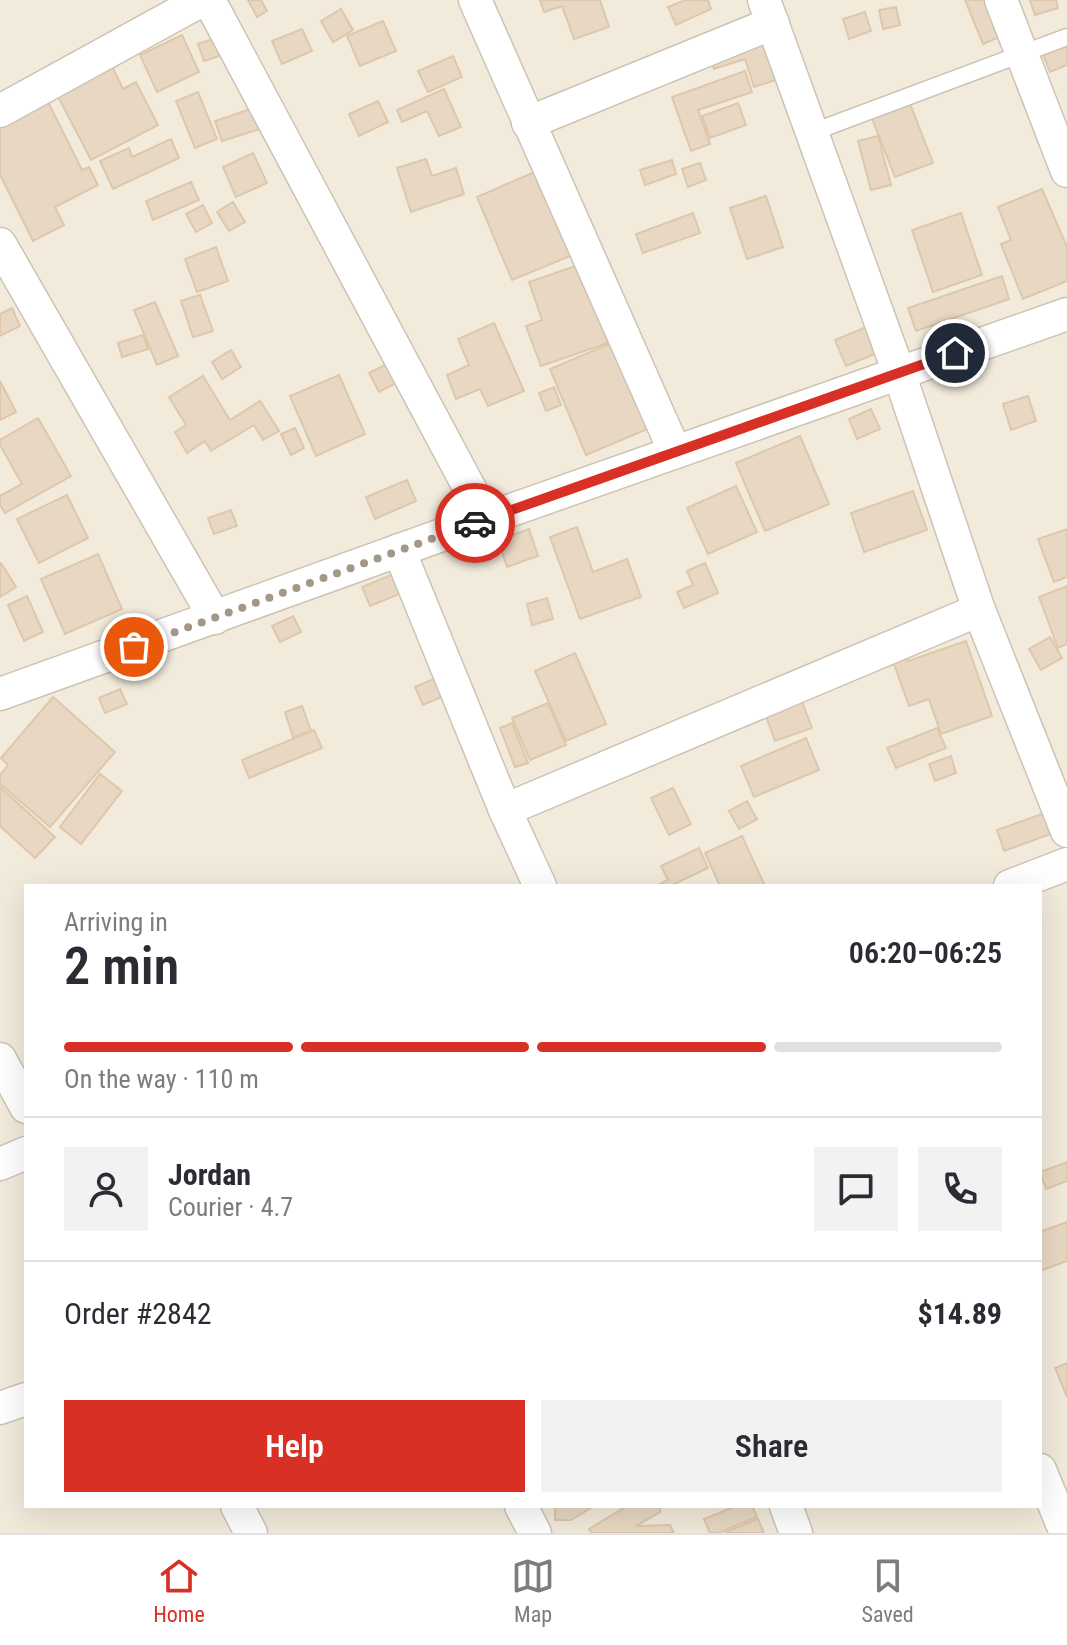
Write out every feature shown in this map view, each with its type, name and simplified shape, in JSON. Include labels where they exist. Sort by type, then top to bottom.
[{"type":"street","points":[[0,111],[202,0]]},
{"type":"street","points":[[209,0],[486,519]]},
{"type":"street","points":[[475,0],[675,452]]},
{"type":"street","points":[[1001,0],[1067,171]]},
{"type":"street","points":[[528,123],[768,11],[899,373],[979,610],[1067,831]]},
{"type":"street","points":[[0,244],[13,297],[215,618]]},
{"type":"street","points":[[0,694],[1067,314]]},
{"type":"street","points":[[399,550],[505,810],[539,884]]},
{"type":"street","points":[[505,810],[979,610]]},
{"type":"street","points":[[1015,884],[1067,864]]},
{"type":"street","points":[[0,1059],[24,1103]]},
{"type":"street","points":[[0,1164],[24,1154]]},
{"type":"street","points":[[0,1408],[24,1400]]},
{"type":"street","points":[[1042,1475],[1066,1533]]},
{"type":"street","points":[[238,1508],[251,1533]]},
{"type":"street","points":[[522,1508],[535,1533]]},
{"type":"street","points":[[787,1508],[796,1533]]},
{"type":"lane","points":[[813,132],[1067,37]]},
{"type":"shaded area","points":[[0,0],[1067,0],[1067,1533],[0,1533]]},
{"type":"building","points":[[248,0],[261,0],[267,11],[257,17]]},
{"type":"building","points":[[540,0],[600,0],[609,27],[574,39],[562,6],[544,12]]},
{"type":"building","points":[[685,0],[708,0],[711,9],[676,25],[668,7]]},
{"type":"building","points":[[965,0],[990,0],[1004,35],[983,44]]},
{"type":"building","points":[[1030,0],[1056,0],[1058,8],[1035,15]]},
{"type":"building","points":[[896,7],[900,25],[883,29],[879,10]]},
{"type":"building","points":[[341,9],[353,30],[333,42],[321,21]]},
{"type":"building","points":[[865,12],[871,31],[849,39],[843,19]]},
{"type":"building","points":[[383,21],[396,51],[360,66],[347,36]]},
{"type":"building","points":[[302,29],[312,51],[282,64],[272,41]]},
{"type":"building","points":[[763,31],[779,79],[754,87],[745,59],[714,69],[708,50]]},
{"type":"building","points":[[182,35],[199,72],[157,92],[140,55]]},
{"type":"building","points":[[219,37],[225,54],[204,61],[198,44]]},
{"type":"building","points":[[1067,44],[1067,65],[1050,72],[1043,54]]},
{"type":"building","points":[[453,56],[462,77],[428,92],[418,71]]},
{"type":"building","points":[[108,58],[123,89],[136,82],[158,125],[91,160],[53,87]]},
{"type":"building","points":[[745,71],[752,92],[698,110],[710,144],[691,151],[672,97]]},
{"type":"building","points":[[444,89],[461,127],[439,136],[427,111],[402,122],[397,110]]},
{"type":"building","points":[[198,92],[217,139],[195,148],[176,101]]},
{"type":"building","points":[[46,98],[82,170],[89,167],[98,185],[55,207],[64,225],[33,241],[0,175],[0,121]]},
{"type":"building","points":[[378,101],[388,122],[359,136],[349,114]]},
{"type":"building","points":[[909,101],[933,163],[895,177],[871,116]]},
{"type":"building","points":[[738,103],[746,125],[710,138],[702,116]]},
{"type":"building","points":[[259,106],[266,127],[222,141],[215,121]]},
{"type":"building","points":[[878,136],[891,185],[871,190],[858,141]]},
{"type":"building","points":[[171,139],[179,158],[113,189],[100,161],[129,148],[132,157]]},
{"type":"building","points":[[253,153],[267,183],[236,197],[223,167]]},
{"type":"building","points":[[426,159],[432,176],[456,168],[464,194],[411,212],[397,168]]},
{"type":"building","points":[[672,160],[676,174],[645,185],[640,170]]},
{"type":"building","points":[[700,163],[706,180],[688,187],[682,169]]},
{"type":"building","points":[[539,170],[575,254],[512,280],[477,197]]},
{"type":"building","points":[[191,182],[199,200],[153,220],[146,201]]},
{"type":"building","points":[[1042,189],[1067,247],[1067,281],[1023,299],[1001,244],[1011,240],[998,207]]},
{"type":"building","points":[[766,196],[783,247],[747,259],[730,208]]},
{"type":"building","points":[[233,202],[245,222],[229,231],[217,212]]},
{"type":"building","points":[[203,205],[212,223],[196,232],[186,214]]},
{"type":"building","points":[[693,213],[700,233],[643,253],[636,234]]},
{"type":"building","points":[[961,213],[982,275],[933,292],[912,230]]},
{"type":"building","points":[[216,247],[228,281],[197,292],[185,259]]},
{"type":"building","points":[[581,264],[608,343],[541,366],[526,326],[542,320],[529,282]]},
{"type":"building","points":[[1002,276],[1009,299],[916,331],[908,308]]},
{"type":"building","points":[[200,295],[213,331],[193,337],[181,301]]},
{"type":"building","points":[[155,302],[178,356],[157,365],[134,310]]},
{"type":"building","points":[[12,308],[20,326],[0,336],[0,314]]},
{"type":"building","points":[[494,323],[524,391],[488,406],[480,389],[456,399],[447,375],[469,365],[458,339]]},
{"type":"building","points":[[871,325],[882,351],[846,366],[835,340]]},
{"type":"building","points":[[143,335],[148,349],[122,357],[118,343]]},
{"type":"building","points":[[621,339],[657,425],[586,455],[550,369]]},
{"type":"building","points":[[231,350],[241,367],[222,379],[212,362]]},
{"type":"building","points":[[385,365],[396,383],[379,392],[369,373]]},
{"type":"building","points":[[339,375],[365,434],[316,456],[290,396]]},
{"type":"building","points":[[203,376],[230,420],[260,401],[279,431],[263,440],[254,425],[211,451],[205,441],[187,453],[175,432],[186,425],[169,397]]},
{"type":"building","points":[[0,381],[16,412],[0,420]]},
{"type":"building","points":[[554,387],[561,405],[546,411],[539,393]]},
{"type":"building","points":[[1028,396],[1036,421],[1011,430],[1003,404]]},
{"type":"building","points":[[871,409],[880,429],[857,439],[849,419]]},
{"type":"building","points":[[38,418],[71,476],[5,513],[0,505],[0,496],[22,484],[0,440]]},
{"type":"building","points":[[295,428],[304,448],[291,455],[281,434]]},
{"type":"building","points":[[800,436],[829,504],[765,531],[736,463]]},
{"type":"building","points":[[407,480],[416,501],[375,519],[366,497]]},
{"type":"building","points":[[736,486],[757,532],[708,554],[687,508]]},
{"type":"building","points":[[913,491],[927,530],[864,552],[851,513]]},
{"type":"building","points":[[67,495],[88,538],[39,563],[17,519]]},
{"type":"building","points":[[231,510],[237,526],[214,534],[208,518]]},
{"type":"building","points":[[577,527],[593,572],[627,559],[641,597],[580,619],[550,537]]},
{"type":"building","points":[[529,529],[538,556],[507,567],[498,540]]},
{"type":"building","points":[[1067,529],[1067,577],[1054,582],[1038,539]]},
{"type":"building","points":[[98,554],[122,609],[65,634],[41,579]]},
{"type":"building","points":[[705,563],[718,593],[684,608],[677,592],[693,585],[687,571]]},
{"type":"building","points":[[0,564],[16,587],[0,597]]},
{"type":"building","points":[[396,573],[404,592],[370,606],[362,587]]},
{"type":"building","points":[[1067,586],[1067,644],[1058,648],[1039,597]]},
{"type":"building","points":[[27,596],[43,632],[24,641],[8,605]]},
{"type":"building","points":[[547,598],[553,619],[532,625],[527,604]]},
{"type":"building","points":[[293,616],[301,632],[280,642],[272,626]]},
{"type":"building","points":[[1050,637],[1062,658],[1041,670],[1029,649]]},
{"type":"building","points":[[966,641],[992,716],[941,734],[929,699],[909,706],[894,664],[871,672],[902,642],[908,661]]},
{"type":"building","points":[[575,653],[606,724],[566,741],[535,671]]},
{"type":"building","points":[[436,678],[444,696],[423,705],[415,687]]},
{"type":"building","points":[[120,689],[127,704],[105,713],[99,698]]},
{"type":"building","points":[[53,697],[115,752],[50,827],[0,784],[0,775],[8,765],[1,758]]},
{"type":"building","points":[[801,699],[812,728],[775,741],[766,716]]},
{"type":"building","points":[[548,703],[566,745],[530,760],[512,718]]},
{"type":"building","points":[[302,706],[311,731],[293,737],[285,712]]},
{"type":"building","points":[[512,723],[528,763],[515,767],[500,728]]},
{"type":"building","points":[[937,728],[946,748],[896,768],[887,748]]},
{"type":"building","points":[[314,730],[322,748],[249,778],[242,760]]},
{"type":"building","points":[[806,738],[819,770],[754,797],[741,766]]},
{"type":"building","points":[[951,756],[956,773],[935,781],[929,764]]},
{"type":"building","points":[[100,774],[122,791],[81,844],[60,827]]},
{"type":"building","points":[[0,787],[55,837],[35,858],[0,826]]},
{"type":"building","points":[[673,788],[691,824],[669,835],[651,798]]},
{"type":"building","points":[[747,801],[757,819],[739,829],[729,811]]},
{"type":"building","points":[[1048,812],[1056,832],[1004,851],[997,830]]},
{"type":"building","points":[[742,836],[764,884],[719,884],[705,853]]},
{"type":"building","points":[[699,848],[708,868],[674,884],[660,884],[668,880],[661,866]]},
{"type":"building","points":[[1067,1162],[1067,1181],[1046,1189],[1042,1171]]},
{"type":"building","points":[[1067,1222],[1067,1261],[1042,1270],[1042,1231]]},
{"type":"building","points":[[1067,1363],[1067,1397],[1055,1368]]},
{"type":"building","points":[[555,1508],[591,1508],[571,1520],[555,1520]]},
{"type":"building","points":[[624,1508],[660,1508],[660,1512],[636,1526],[670,1525],[674,1533],[592,1533],[589,1529]]},
{"type":"building","points":[[731,1508],[753,1508],[757,1517],[718,1533],[710,1533],[704,1519]]},
{"type":"building","points":[[758,1519],[764,1533],[724,1533]]},
{"type":"way so far","points":[[134,647],[475,523]]},
{"type":"route","points":[[475,523],[955,353]]}]
